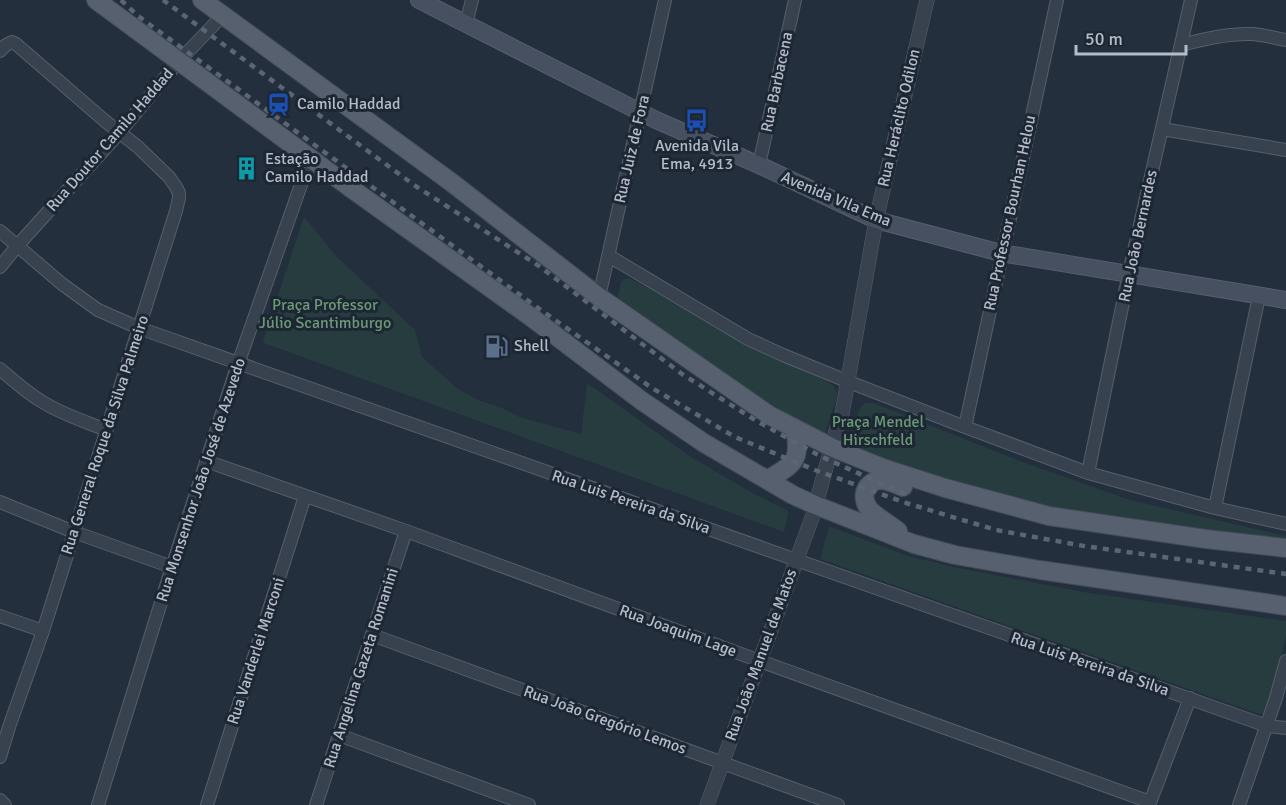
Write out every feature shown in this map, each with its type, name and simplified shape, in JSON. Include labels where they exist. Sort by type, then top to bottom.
[{"type":"main road","points":[[96,0],[531,317],[642,401],[704,443],[794,495],[914,543],[955,555],[1040,570],[1286,606]]},
{"type":"main road","points":[[202,0],[451,182],[599,297],[769,415],[834,448],[883,468],[945,488],[1049,516]]},
{"type":"main road","name":"Avenida Vila Ema","points":[[419,0],[640,112],[876,220],[1002,253],[1286,300]]},
{"type":"main road","points":[[767,480],[789,466],[796,458],[798,448],[795,429]]},
{"type":"main road","points":[[914,543],[869,509],[865,501],[865,492],[870,484],[880,480],[981,505],[1206,539],[1286,548]]},
{"type":"street","points":[[466,24],[472,0]]},
{"type":"street","name":"Rua Juiz de Fora","points":[[599,297],[665,0]]},
{"type":"street","name":"Rua Barbacena","points":[[759,165],[795,0]]},
{"type":"street","name":"Rua Heráclito Odilon","points":[[815,505],[834,448],[842,414],[876,220],[927,0]]},
{"type":"street","name":"Rua Professor Bourhan Helou","points":[[965,427],[1057,0]]},
{"type":"street","name":"Rua João Bernardes","points":[[1088,473],[1129,273],[1191,0]]},
{"type":"street","name":"Rua Doutor Camilo Haddad","points":[[0,267],[179,61],[223,15]]},
{"type":"street","points":[[1181,45],[1201,39],[1241,34],[1255,34],[1286,40]]},
{"type":"street","points":[[0,51],[9,43],[16,44],[118,133]]},
{"type":"street","points":[[1162,129],[1286,150]]},
{"type":"street","name":"Rua General Roque da Silva Palmeiro","points":[[0,757],[43,631],[176,212],[179,193],[169,177],[138,147],[118,133]]},
{"type":"street","name":"Rua Monsenhor João José de Azevedo","points":[[98,805],[238,363],[303,179],[309,171],[322,166]]},
{"type":"street","name":"Rua Luis Pereira da Silva","points":[[0,231],[62,284],[98,310],[139,328],[1069,657],[1267,726],[1286,728]]},
{"type":"street","points":[[609,256],[748,339],[783,355],[1088,473],[1215,508],[1286,524]]},
{"type":"street","points":[[1215,508],[1259,296]]},
{"type":"street","points":[[0,369],[24,390],[43,402],[106,430]]},
{"type":"street","name":"Rua Joaquim Lage","points":[[206,461],[406,531],[1150,804]]},
{"type":"street","name":"Rua Vanderlei Marconi","points":[[207,805],[305,496]]},
{"type":"street","points":[[0,502],[74,532],[172,567]]},
{"type":"street","name":"Rua João Manuel de Matos","points":[[707,805],[815,505]]},
{"type":"street","name":"Rua Angelina Gazeta Romanini","points":[[316,805],[406,531]]},
{"type":"street","points":[[0,616],[43,631]]},
{"type":"street","name":"Rua João Gregório Lemos","points":[[372,635],[838,805]]},
{"type":"street","points":[[1239,805],[1267,726],[1286,661]]},
{"type":"street","points":[[1150,804],[1190,698]]},
{"type":"street","points":[[339,735],[529,805]]},
{"type":"street","points":[[0,800],[5,805]]},
{"type":"green space","name":"Praça Professor Júlio Scantimburgo","points":[[304,217],[338,258],[415,330],[422,357],[458,389],[519,417],[581,434],[587,383],[691,457],[754,494],[787,510],[784,532],[264,343]]},
{"type":"green space","points":[[629,278],[833,385],[837,397],[824,437],[768,408],[616,304],[621,282]]},
{"type":"green space","name":"Praça Mendel Hirschfeld","points":[[865,403],[874,403],[1025,463],[1130,500],[1286,536],[1286,544],[1059,510],[971,486],[857,450],[849,444],[859,410]]},
{"type":"green space","points":[[829,526],[905,555],[954,567],[1083,592],[1286,621],[1286,635],[1268,713],[1259,714],[820,559]]},
{"type":"railway","points":[[121,0],[138,16],[538,308],[652,388],[735,437],[815,470],[906,503],[996,530],[1084,546],[1286,574]]},
{"type":"railway","points":[[163,0],[414,185],[539,266],[682,374],[755,420],[820,456],[909,496]]},
{"type":"place","name":"Camilo Haddad","points":[[279,104]]},
{"type":"place","name":"Avenida Vila Ema, 4913","points":[[697,121]]},
{"type":"place","name":"Estação Camilo Haddad","points":[[247,168]]},
{"type":"place","name":"Shell","points":[[496,346]]}]
